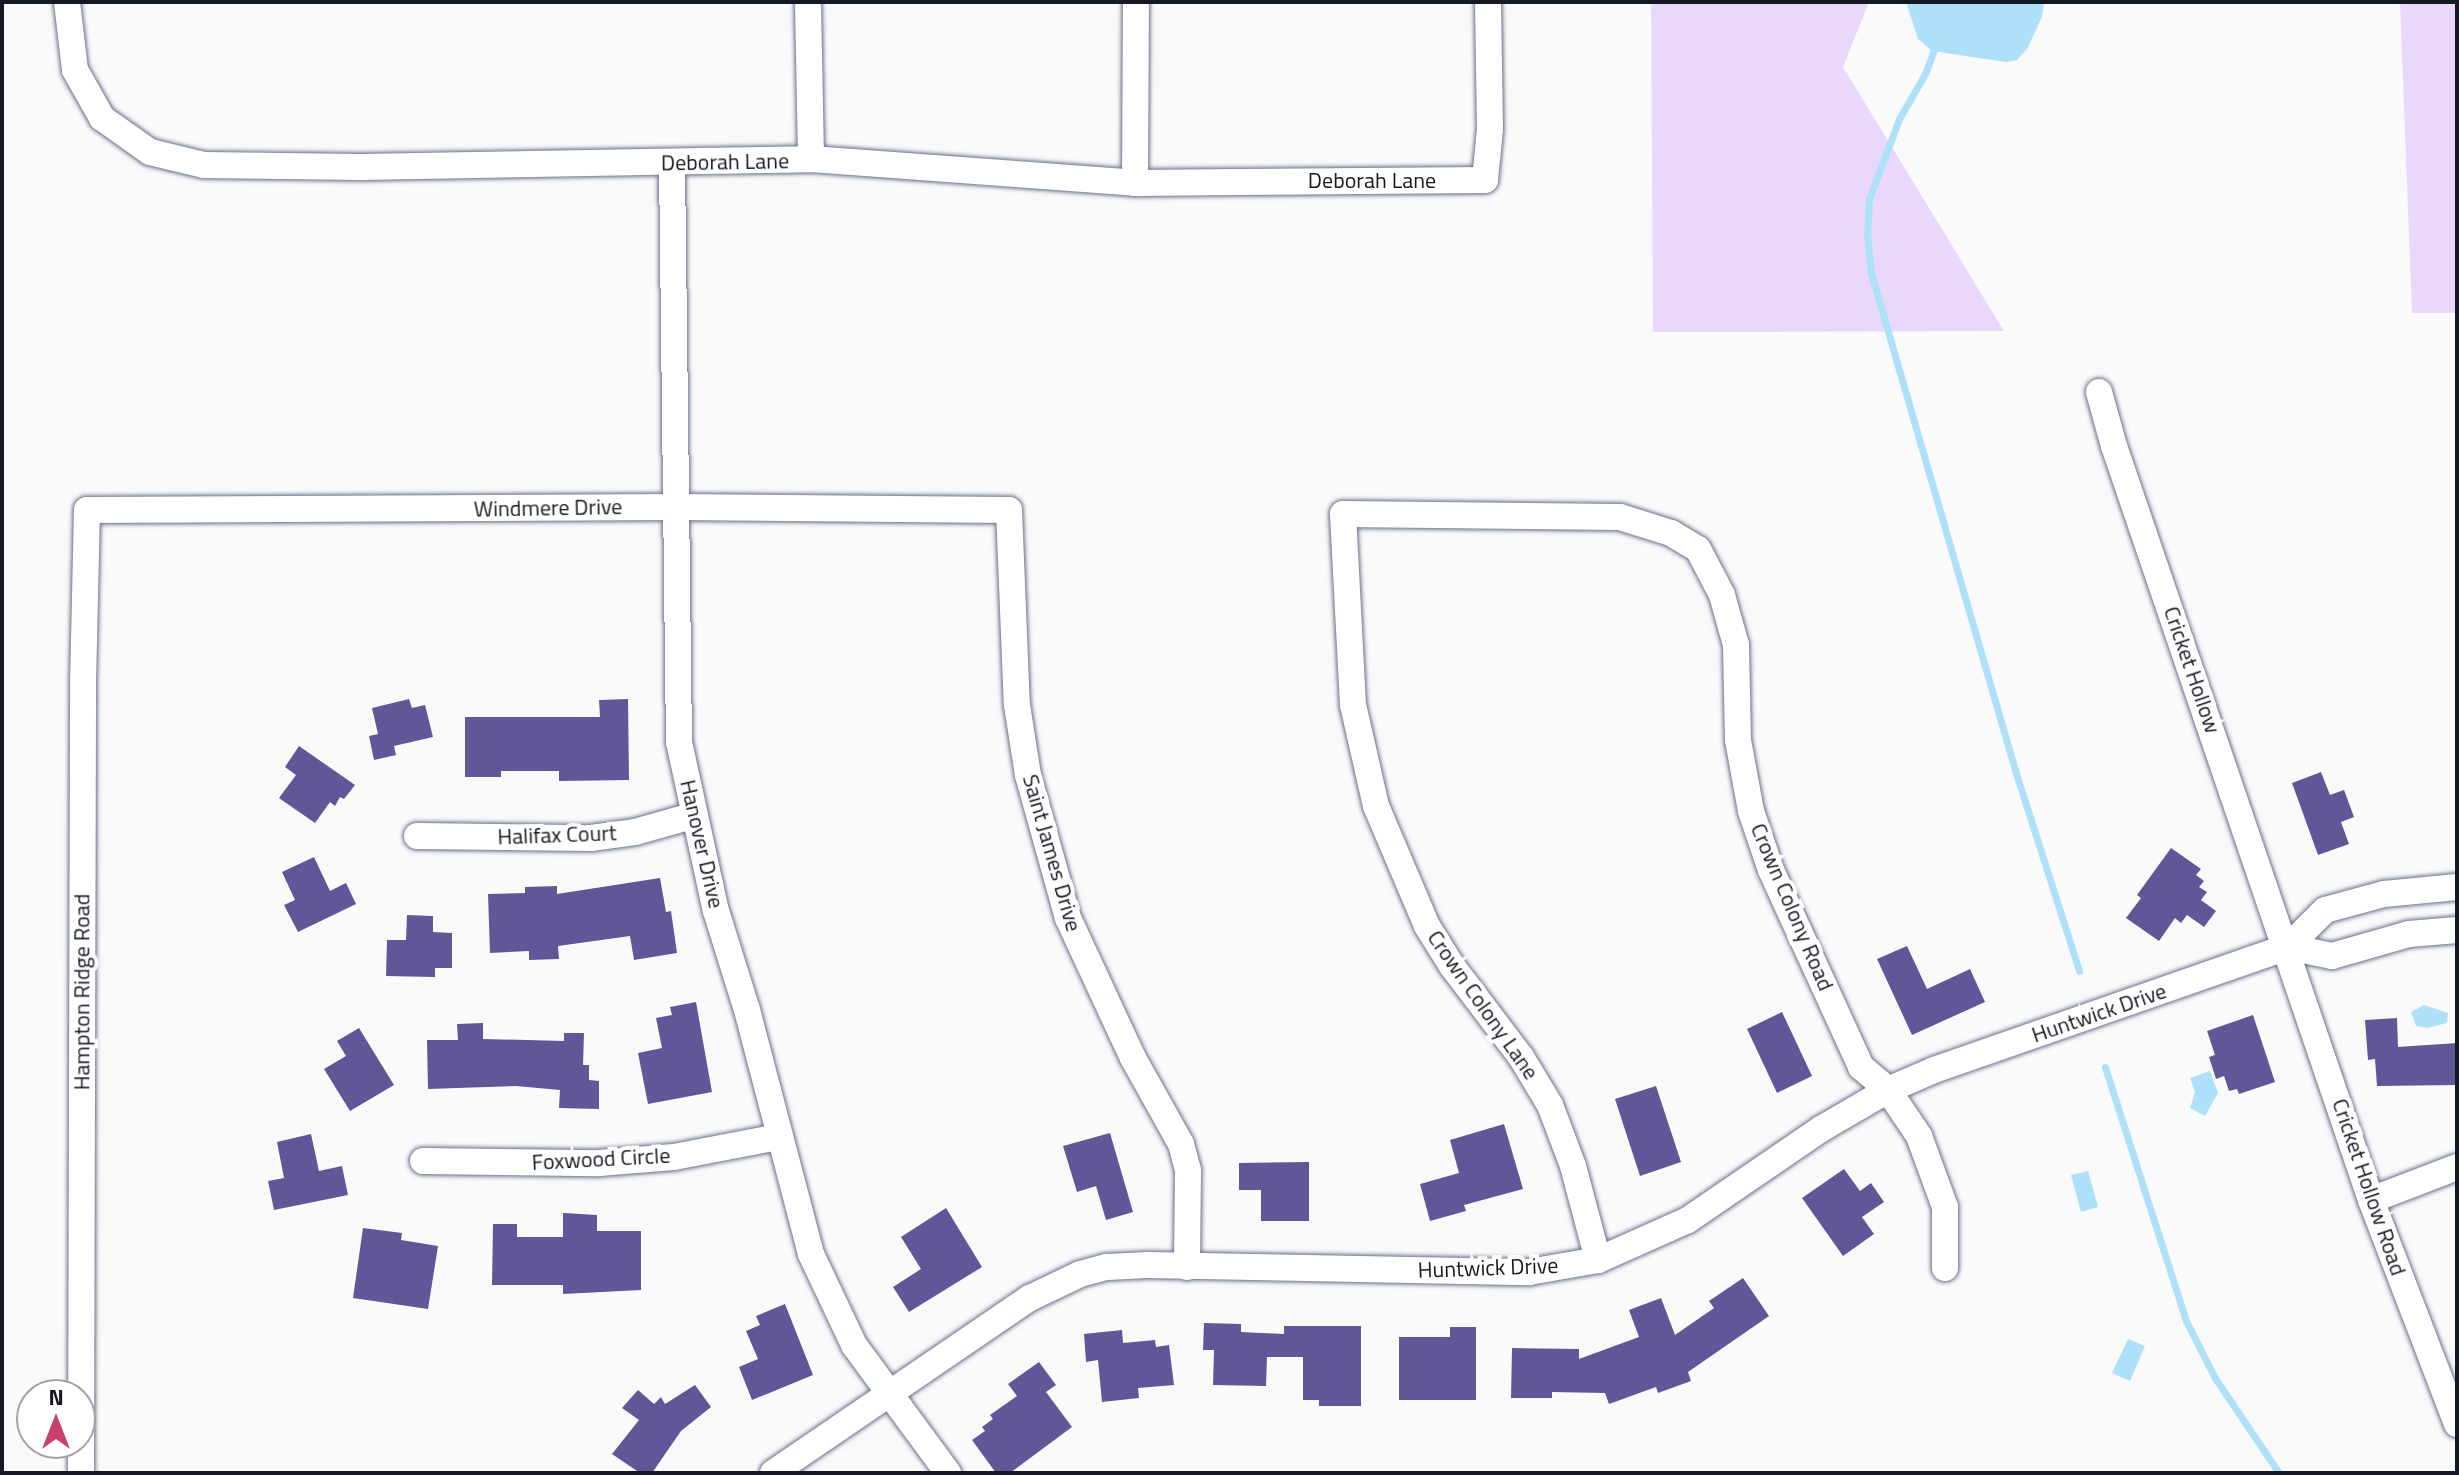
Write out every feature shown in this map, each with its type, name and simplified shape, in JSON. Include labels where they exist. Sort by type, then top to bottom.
[{"type":"street","name":"Deborah Lane","points":[[67,2],[75,70],[102,118],[150,152],[204,165],[672,163],[811,159],[1135,183],[1485,180],[1490,129],[1488,2]]},
{"type":"street","points":[[808,2],[811,159]]},
{"type":"street","points":[[1135,183],[1136,2]]},
{"type":"street","name":"Hanover Drive","points":[[672,163],[679,742],[716,911],[747,1010],[811,1254],[854,1345],[948,1473]]},
{"type":"street","name":"Cricket Hollow","points":[[2099,392],[2119,460],[2288,947]]},
{"type":"street","name":"Windmere Drive","points":[[87,510],[676,507],[1009,510]]},
{"type":"street","name":"Hampton Ridge Road","points":[[81,1473],[83,685],[87,510]]},
{"type":"street","name":"Saint James Drive","points":[[1009,510],[1017,705],[1028,775],[1068,918],[1133,1058],[1181,1144],[1188,1170],[1187,1267]]},
{"type":"street","name":"Crown Colony Road","points":[[1343,514],[1620,517],[1671,533],[1698,549],[1722,595],[1736,645],[1738,740],[1751,811],[1771,870],[1861,1067],[1888,1090],[1919,1136],[1945,1207],[1945,1268]]},
{"type":"street","name":"Crown Colony Lane","points":[[1343,514],[1353,705],[1376,806],[1427,926],[1452,966],[1521,1057],[1550,1105],[1581,1194],[1598,1260]]},
{"type":"street","name":"Halifax Court","points":[[417,836],[591,838],[635,832],[695,815]]},
{"type":"street","name":"Huntwick Drive","points":[[773,1473],[1030,1298],[1080,1274],[1107,1267],[1529,1272],[1598,1260],[1688,1220],[1800,1142],[1888,1090],[1988,1050],[2288,947],[2325,910],[2384,894],[2457,887]]},
{"type":"street","points":[[2288,947],[2332,956],[2409,934],[2457,930]]},
{"type":"street","name":"Cricket Hollow Road","points":[[2288,947],[2371,1200],[2457,1424]]},
{"type":"street","name":"Foxwood Circle","points":[[423,1161],[599,1163],[674,1157],[778,1137]]},
{"type":"street","points":[[2371,1200],[2457,1167]]},
{"type":"shaded area","points":[[1651,2],[1869,2],[1843,67],[2004,331],[1653,332]]},
{"type":"shaded area","points":[[2400,2],[2457,2],[2457,313],[2412,313]]},
{"type":"water","points":[[1906,2],[2044,2],[2042,17],[2027,49],[2017,60],[2006,62],[1932,51],[1918,39]]},
{"type":"water","points":[[2424,1005],[2448,1013],[2447,1023],[2427,1028],[2416,1026],[2411,1012]]},
{"type":"water","points":[[2210,1071],[2218,1093],[2205,1116],[2190,1108],[2195,1092],[2190,1078]]},
{"type":"water","points":[[2088,1171],[2098,1207],[2081,1212],[2071,1175]]},
{"type":"water","points":[[2128,1339],[2145,1346],[2130,1381],[2112,1373]]},
{"type":"building","points":[[409,699],[412,708],[425,705],[433,737],[394,746],[396,755],[374,760],[369,736],[378,734],[372,708]]},
{"type":"building","points":[[628,699],[629,780],[559,781],[559,771],[501,771],[501,777],[465,777],[465,717],[600,717],[599,700]]},
{"type":"building","points":[[299,746],[355,785],[344,799],[340,797],[335,806],[330,802],[315,823],[279,798],[296,775],[285,767]]},
{"type":"building","points":[[2321,772],[2330,795],[2344,790],[2354,817],[2341,822],[2349,844],[2318,855],[2292,783]]},
{"type":"building","points":[[2171,848],[2201,869],[2196,875],[2204,881],[2199,887],[2207,892],[2201,900],[2216,911],[2204,927],[2187,915],[2181,923],[2175,918],[2159,941],[2126,918],[2141,898],[2137,895]]},
{"type":"building","points":[[314,857],[330,891],[346,883],[356,904],[298,932],[284,905],[295,900],[282,872]]},
{"type":"building","points":[[660,878],[666,912],[671,911],[677,953],[634,960],[630,936],[558,946],[559,959],[529,960],[529,951],[490,953],[488,894],[525,893],[525,887],[557,886],[557,894]]},
{"type":"building","points":[[407,915],[433,916],[433,932],[452,933],[452,968],[435,968],[435,977],[386,976],[387,940],[406,940]]},
{"type":"building","points":[[1907,946],[1927,989],[1970,969],[1985,1002],[1912,1035],[1877,959]]},
{"type":"building","points":[[696,1002],[712,1092],[648,1104],[638,1053],[662,1048],[656,1018],[672,1015],[670,1007]]},
{"type":"building","points":[[1782,1012],[1812,1076],[1777,1093],[1747,1029]]},
{"type":"building","points":[[2253,1015],[2275,1082],[2239,1094],[2237,1089],[2229,1091],[2224,1076],[2216,1079],[2209,1057],[2215,1055],[2207,1031]]},
{"type":"building","points":[[2397,1018],[2398,1047],[2457,1043],[2457,1085],[2377,1086],[2375,1059],[2368,1060],[2365,1020]]},
{"type":"building","points":[[483,1023],[483,1039],[564,1041],[564,1033],[584,1033],[583,1065],[589,1065],[589,1080],[599,1081],[599,1109],[559,1108],[560,1090],[516,1086],[428,1089],[427,1040],[458,1040],[457,1024]]},
{"type":"building","points":[[359,1028],[394,1085],[350,1111],[324,1069],[346,1056],[337,1041]]},
{"type":"building","points":[[1656,1086],[1681,1162],[1640,1176],[1615,1099]]},
{"type":"building","points":[[1504,1124],[1523,1189],[1464,1205],[1466,1211],[1430,1221],[1420,1184],[1459,1173],[1450,1140]]},
{"type":"building","points":[[1110,1133],[1133,1212],[1106,1220],[1096,1186],[1077,1192],[1063,1146]]},
{"type":"building","points":[[311,1134],[319,1171],[342,1166],[348,1195],[274,1210],[268,1181],[284,1178],[277,1142]]},
{"type":"building","points":[[1309,1162],[1309,1221],[1261,1221],[1261,1190],[1239,1190],[1239,1163]]},
{"type":"building","points":[[1844,1169],[1860,1191],[1871,1183],[1884,1202],[1862,1217],[1874,1234],[1843,1256],[1802,1198]]},
{"type":"building","points":[[946,1208],[982,1267],[909,1312],[893,1287],[921,1269],[901,1237]]},
{"type":"building","points":[[563,1213],[597,1215],[597,1231],[641,1231],[641,1290],[563,1294],[563,1285],[492,1285],[493,1224],[517,1224],[517,1237],[563,1237]]},
{"type":"building","points":[[363,1228],[402,1233],[401,1240],[438,1246],[428,1309],[353,1298]]},
{"type":"building","points":[[1743,1278],[1769,1316],[1688,1372],[1691,1381],[1658,1393],[1656,1387],[1609,1404],[1605,1393],[1552,1392],[1552,1398],[1511,1398],[1512,1348],[1579,1349],[1579,1359],[1639,1337],[1629,1310],[1661,1298],[1675,1335],[1714,1308],[1709,1301]]},
{"type":"building","points":[[785,1304],[813,1375],[752,1400],[739,1367],[758,1359],[746,1331],[760,1325],[756,1316]]},
{"type":"building","points":[[1204,1323],[1241,1324],[1241,1332],[1284,1334],[1284,1326],[1361,1326],[1361,1406],[1319,1406],[1319,1400],[1303,1400],[1303,1357],[1267,1357],[1266,1386],[1213,1385],[1214,1350],[1203,1350]]},
{"type":"building","points":[[1450,1327],[1476,1327],[1476,1400],[1399,1400],[1399,1337],[1450,1337]]},
{"type":"building","points":[[1122,1330],[1123,1343],[1155,1340],[1156,1347],[1169,1345],[1174,1385],[1138,1388],[1139,1398],[1102,1402],[1098,1360],[1086,1362],[1084,1334]]},
{"type":"building","points":[[1039,1362],[1056,1385],[1046,1392],[1072,1427],[1010,1473],[996,1473],[972,1440],[985,1431],[982,1427],[993,1419],[990,1415],[1017,1396],[1008,1384]]},
{"type":"building","points":[[695,1385],[711,1407],[681,1431],[652,1473],[640,1473],[612,1454],[639,1420],[622,1408],[638,1390],[654,1404],[661,1397],[665,1404]]},
{"type":"waterway","points":[[1936,44],[1926,72],[1899,119],[1869,199],[1867,233],[1871,273],[2015,770],[2079,971]]},
{"type":"waterway","points":[[2105,1067],[2186,1321],[2215,1378],[2279,1473]]}]
